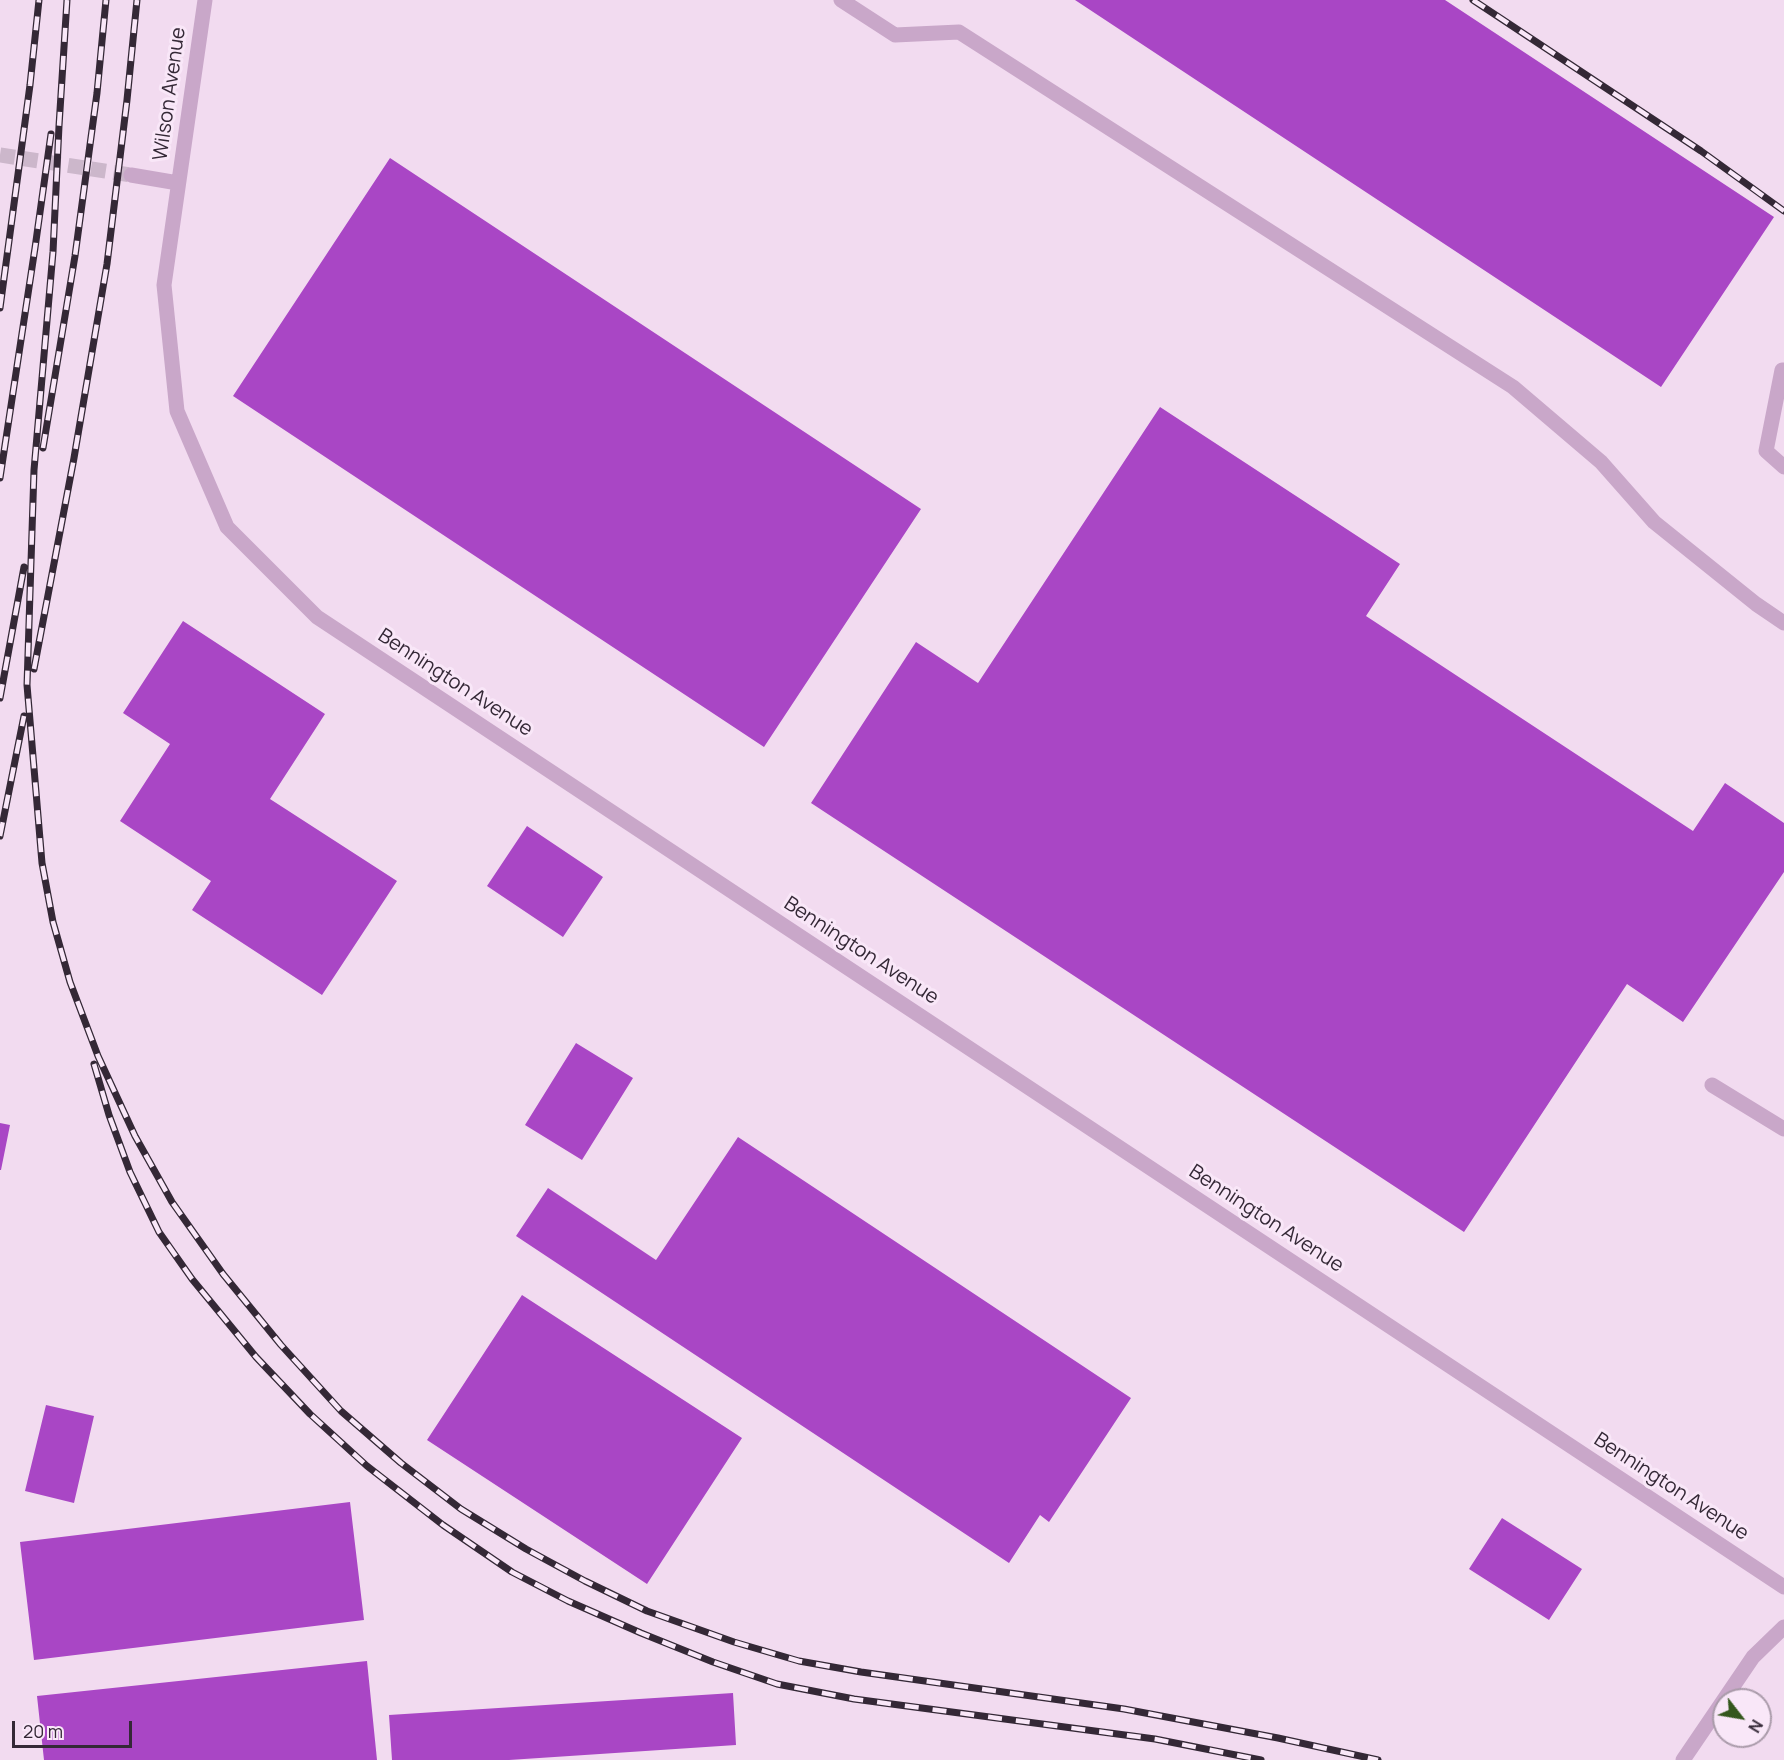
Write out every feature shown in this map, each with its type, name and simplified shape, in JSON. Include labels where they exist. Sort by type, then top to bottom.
[{"type":"street","name":"Wilson Avenue","points":[[131,175],[178,183],[205,0]]},
{"type":"street","points":[[841,0],[895,35],[959,32],[1513,387],[1601,462],[1654,522],[1756,604],[1784,623]]},
{"type":"street","name":"Bennington Avenue","points":[[178,183],[164,285],[177,411],[227,527],[317,617],[1784,1587]]},
{"type":"street","points":[[1784,370],[1782,370],[1766,451],[1784,467]]},
{"type":"street","points":[[1712,1085],[1784,1129]]},
{"type":"street","points":[[1683,1760],[1753,1657],[1784,1628]]},
{"type":"building","points":[[1075,0],[1445,0],[1774,217],[1661,387]]},
{"type":"building","points":[[390,158],[921,509],[764,747],[233,396]]},
{"type":"building","points":[[1160,407],[1400,564],[1366,616],[1693,831],[1725,783],[1784,823],[1784,872],[1683,1022],[1627,984],[1464,1232],[811,803],[916,642],[978,683]]},
{"type":"building","points":[[183,621],[325,714],[270,799],[397,881],[322,995],[192,910],[211,881],[120,821],[170,744],[123,713]]},
{"type":"building","points":[[527,826],[603,877],[563,937],[487,886]]},
{"type":"building","points":[[576,1043],[633,1078],[582,1160],[525,1125]]},
{"type":"building","points":[[0,1123],[10,1125],[1,1170],[0,1170]]},
{"type":"building","points":[[738,1137],[1131,1398],[1049,1522],[1040,1515],[1009,1563],[516,1236],[548,1188],[656,1260]]},
{"type":"building","points":[[522,1295],[742,1438],[647,1584],[427,1440]]},
{"type":"building","points":[[46,1405],[94,1416],[74,1503],[25,1491]]},
{"type":"building","points":[[350,1502],[364,1620],[34,1660],[20,1542]]},
{"type":"building","points":[[1502,1518],[1582,1569],[1549,1620],[1469,1569]]},
{"type":"building","points":[[367,1661],[377,1760],[44,1760],[37,1696]]},
{"type":"building","points":[[733,1693],[736,1745],[509,1760],[392,1760],[389,1715]]},
{"type":"tunnel","points":[[0,155],[131,175]]},
{"type":"railway","points":[[0,308],[39,0]]},
{"type":"railway","points":[[67,0],[53,252],[34,470],[27,685],[42,863],[53,922],[70,982],[98,1056],[135,1136],[172,1202],[223,1274],[281,1345],[341,1411],[401,1463],[461,1509],[526,1549],[647,1611],[734,1642],[799,1661],[861,1672],[1124,1709],[1278,1738],[1378,1760]]},
{"type":"railway","points":[[43,448],[75,256],[97,93],[106,0]]},
{"type":"railway","points":[[34,669],[74,458],[107,264],[137,0]]},
{"type":"railway","points":[[1473,0],[1701,151],[1784,211]]},
{"type":"railway","points":[[0,478],[51,134]]},
{"type":"railway","points":[[0,698],[24,567]]},
{"type":"railway","points":[[0,836],[24,716]]},
{"type":"railway","points":[[94,1064],[109,1115],[130,1172],[159,1232],[192,1279],[256,1357],[310,1414],[367,1466],[443,1525],[512,1572],[568,1601],[641,1633],[713,1662],[777,1684],[854,1699],[1155,1739],[1261,1760]]}]
